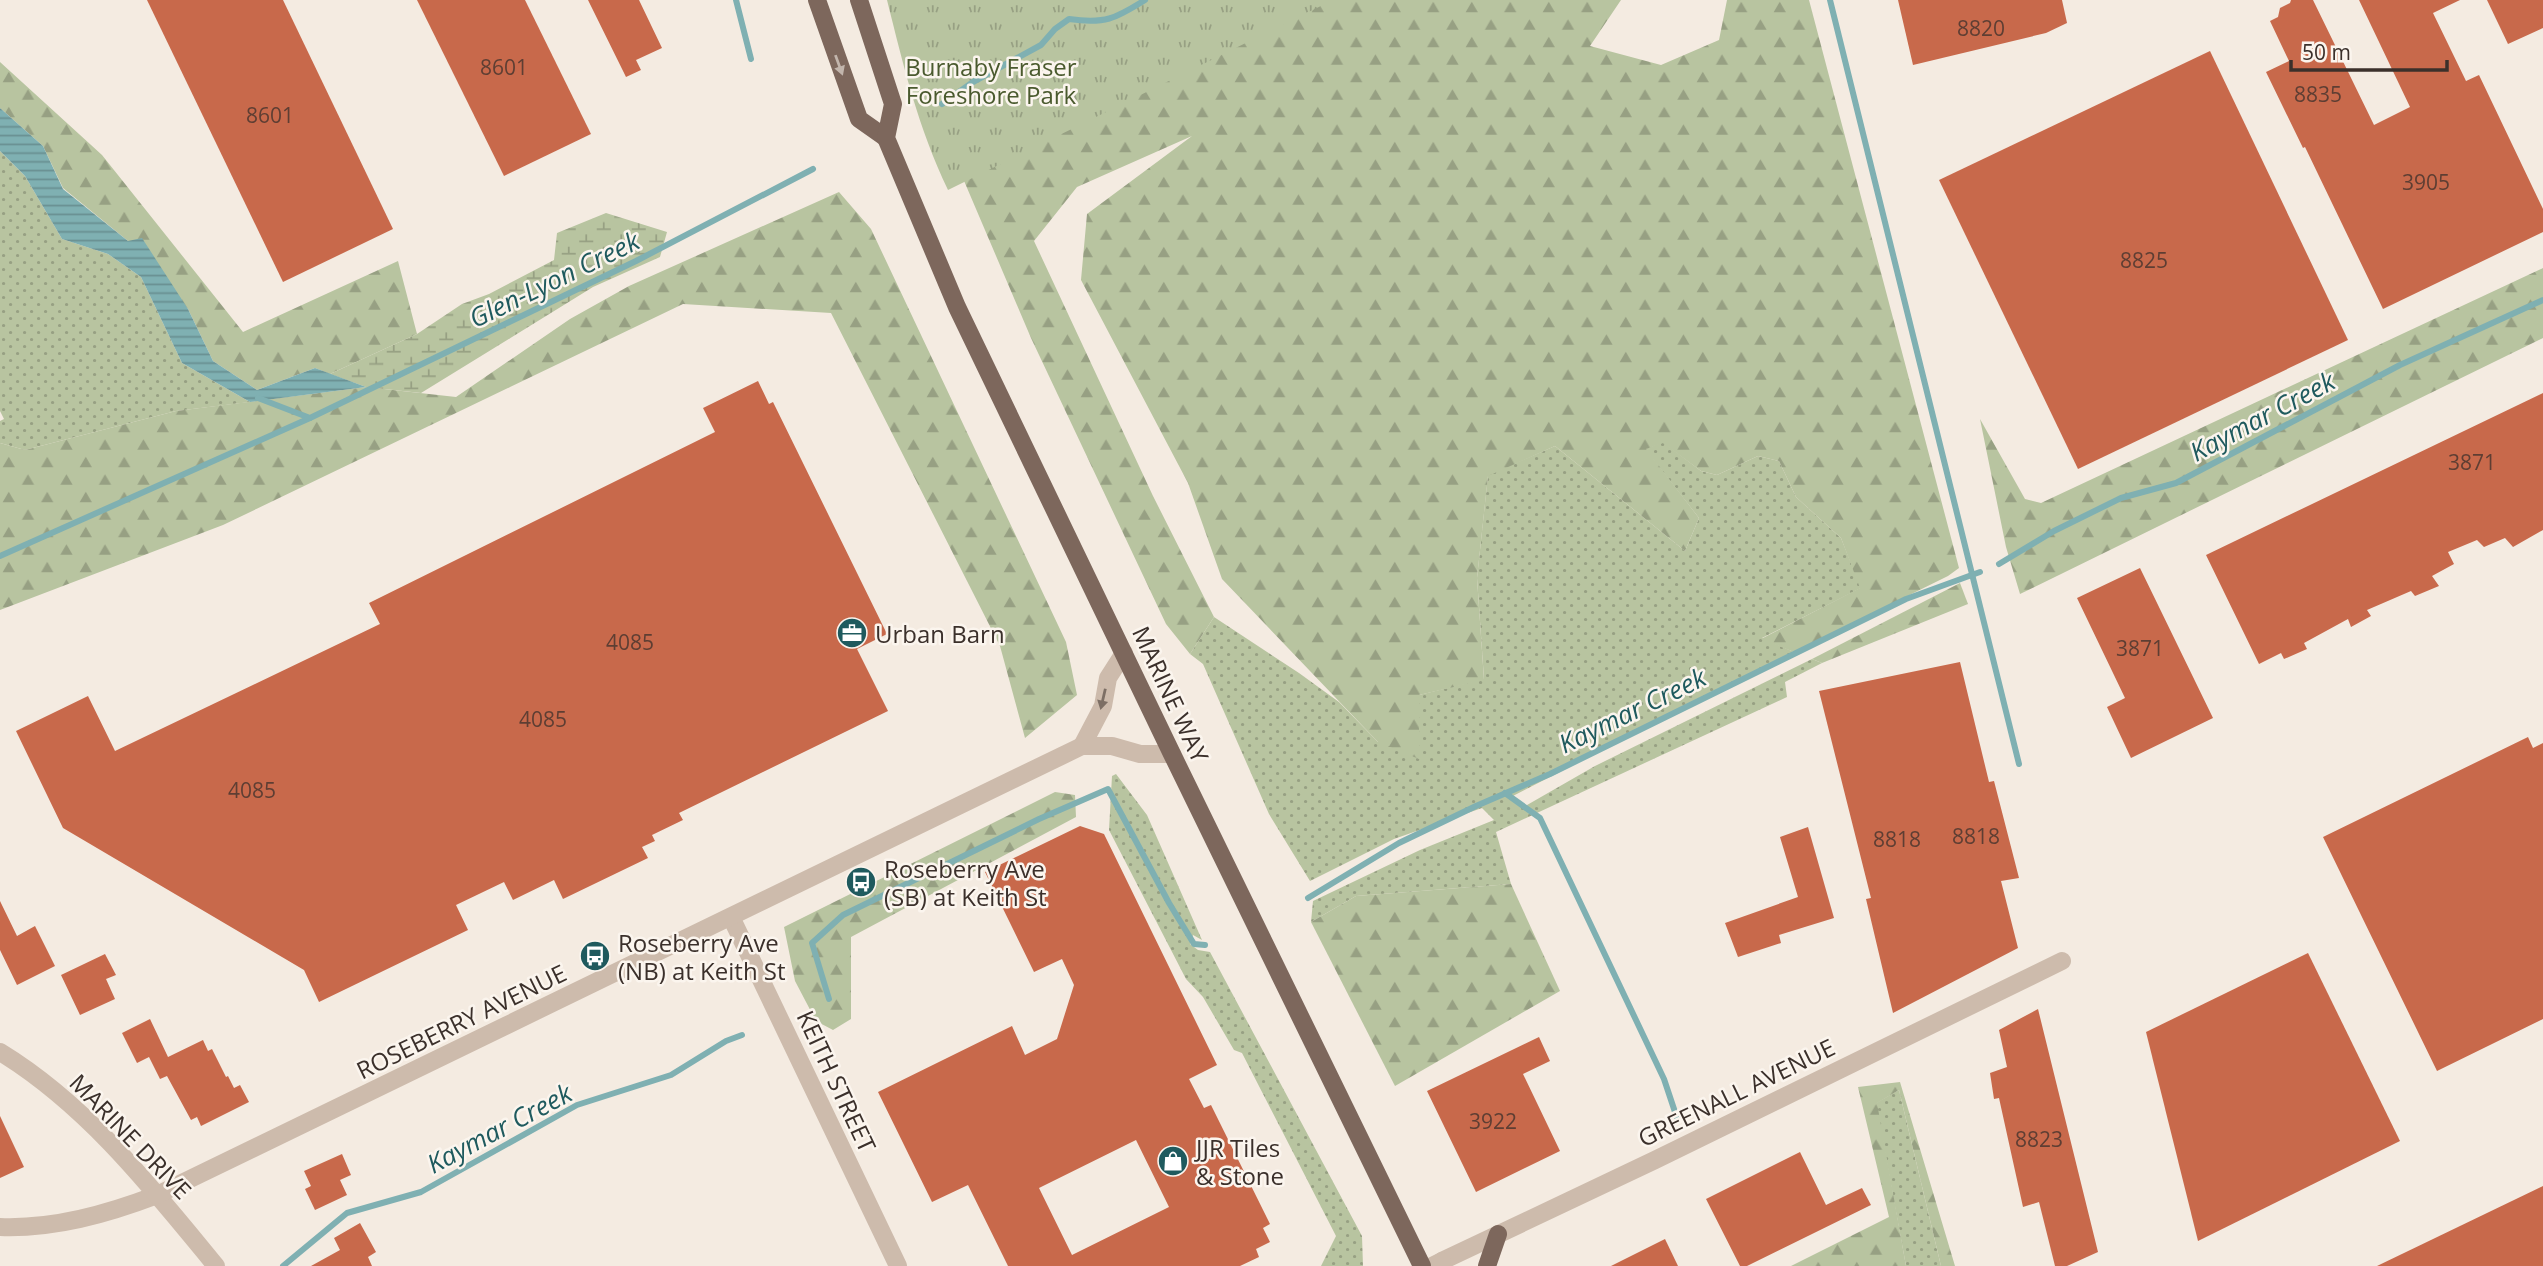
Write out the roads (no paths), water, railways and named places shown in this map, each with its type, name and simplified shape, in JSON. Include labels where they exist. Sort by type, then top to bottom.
[{"type":"main road","points":[[817,0],[859,119],[886,138],[893,104],[859,0]]},
{"type":"main road","name":"MARINE WAY","points":[[886,138],[957,307],[1422,1266]]},
{"type":"main road","points":[[1488,1266],[1498,1234]]},
{"type":"street","points":[[1082,746],[1102,706],[1108,678],[1124,653]]},
{"type":"street","name":"ROSEBERRY AVENUE","points":[[0,1227],[54,1224],[103,1214],[158,1195],[1082,746],[1112,746],[1140,754],[1172,754]]},
{"type":"street","name":"KEITH STREET","points":[[731,917],[898,1266]]},
{"type":"street","name":"GREENALL AVENUE","points":[[1437,1263],[1655,1160],[2062,961]]},
{"type":"street","name":"MARINE DRIVE","points":[[0,1052],[23,1066],[72,1106],[158,1195],[216,1266]]},
{"type":"water","points":[[0,108],[43,146],[63,189],[128,241],[142,238],[188,309],[213,361],[257,390],[315,368],[366,387],[250,402],[182,363],[141,277],[108,254],[62,239],[25,176],[0,151]]},
{"type":"waterway","points":[[736,0],[751,59]]},
{"type":"waterway","name":"Glen-Lyon Creek","points":[[942,104],[973,82],[1041,45],[1055,29],[1069,19],[1101,20],[1126,12],[1145,0]]},
{"type":"waterway","points":[[1830,0],[2019,764]]},
{"type":"waterway","name":"Glen-Lyon Creek","points":[[258,398],[310,418],[636,261],[813,169]]},
{"type":"waterway","name":"Kaymar Creek","points":[[1999,564],[2054,531],[2121,498],[2176,483],[2400,365],[2543,300]]},
{"type":"waterway","name":"Glen-Lyon Creek","points":[[0,556],[310,418]]},
{"type":"waterway","name":"Kaymar Creek","points":[[1308,898],[1399,843],[1550,774],[1906,599],[1980,572]]},
{"type":"waterway","name":"Kaymar Creek","points":[[829,999],[812,943],[843,915],[1039,819],[1108,789],[1194,944],[1205,945]]},
{"type":"waterway","points":[[1505,793],[1540,818],[1664,1079],[1678,1121]]},
{"type":"waterway","name":"Kaymar Creek","points":[[283,1266],[347,1213],[421,1192],[577,1105],[671,1075],[726,1041],[742,1035]]},
{"type":"place","name":"Urban Barn","points":[[852,633]]},
{"type":"place","name":"Roseberry Ave (SB) at Keith St","points":[[861,882]]},
{"type":"place","name":"Roseberry Ave (NB) at Keith St","points":[[595,956]]},
{"type":"place","name":"JJR Tiles & Stone","points":[[1173,1161]]},
{"type":"park label","name":"Burnaby Fraser Foreshore Park","points":[[991,80]]}]
